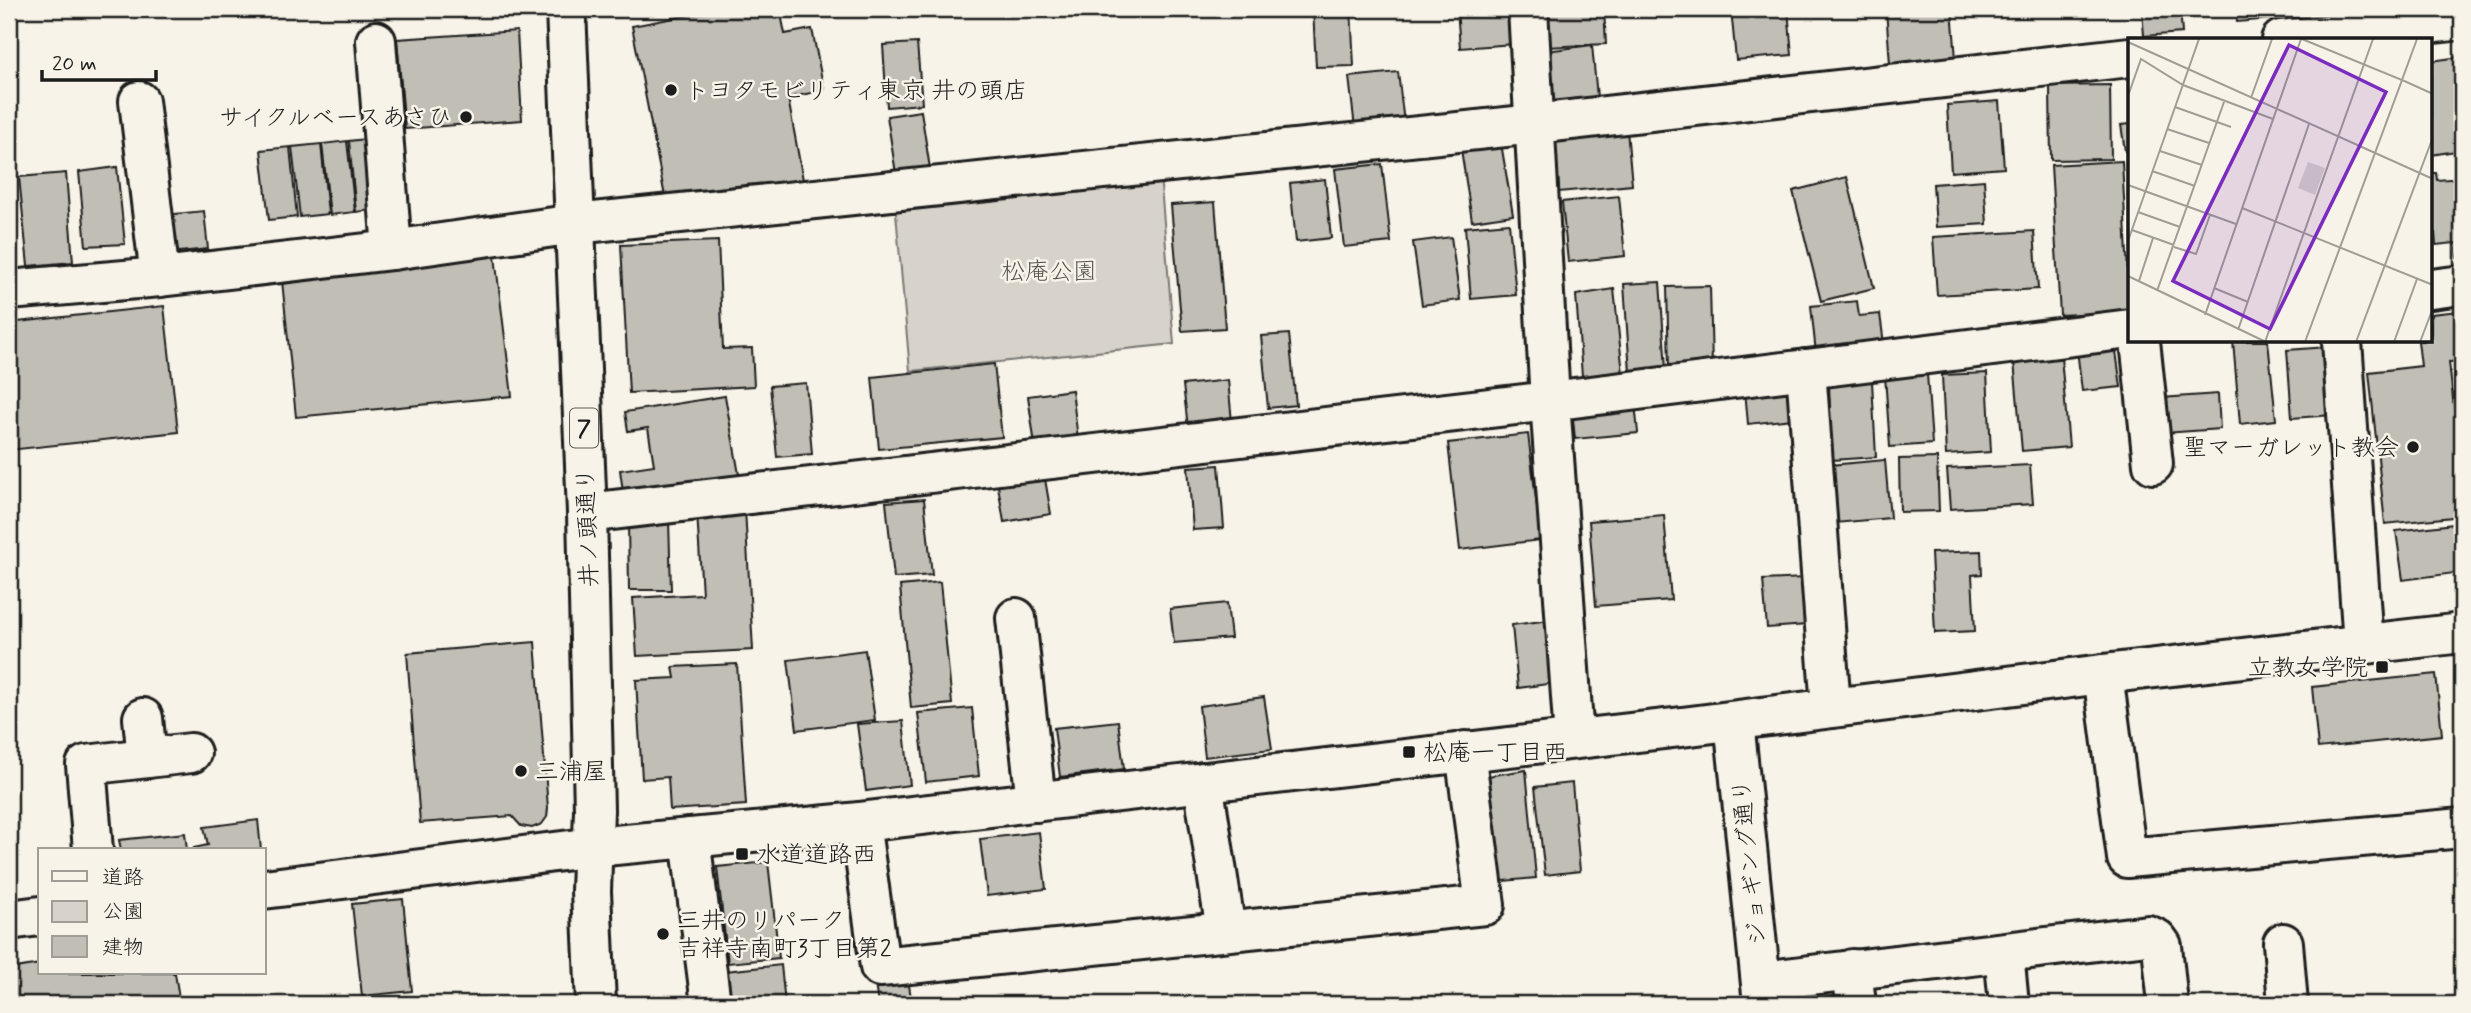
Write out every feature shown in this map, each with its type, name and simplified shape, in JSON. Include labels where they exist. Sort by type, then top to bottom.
[{"type":"street","name":"井ノ頭通り","points":[[566,9],[587,513],[594,847],[591,891],[596,1004]]},
{"type":"street","points":[[1528,9],[1550,401],[1574,739]]},
{"type":"street","points":[[2299,38],[2462,20]]},
{"type":"street","points":[[376,41],[392,250]]},
{"type":"street","points":[[9,290],[160,277],[392,250],[575,224],[1535,124],[2128,57]]},
{"type":"street","points":[[138,101],[160,277]]},
{"type":"street","points":[[2432,289],[2462,285]]},
{"type":"street","points":[[587,513],[1550,401],[2128,329]]},
{"type":"street","points":[[2140,343],[2153,464]]},
{"type":"street","points":[[2342,343],[2362,644]]},
{"type":"street","points":[[1806,369],[1831,708]]},
{"type":"street","points":[[1016,618],[1036,802]]},
{"type":"street","points":[[266,889],[594,847],[1036,802],[2462,633]]},
{"type":"street","points":[[2103,674],[2127,858],[2462,828]]},
{"type":"street","points":[[144,718],[148,758]]},
{"type":"street","name":"ジョギング通り","points":[[1734,721],[1762,993]]},
{"type":"street","points":[[860,822],[880,967],[1485,905],[1465,751]]},
{"type":"street","points":[[93,848],[86,765],[191,753]]},
{"type":"street","points":[[1203,782],[1226,931]]},
{"type":"street","points":[[690,838],[711,1004]]},
{"type":"street","points":[[9,920],[38,916]]},
{"type":"street","points":[[1762,993],[1854,986],[2004,953],[2148,935],[2157,939],[2162,946],[2168,1004]]},
{"type":"street","points":[[2283,943],[2288,1004]]},
{"type":"street","points":[[2004,953],[2009,1004]]},
{"type":"green space","name":"松庵公園","points":[[1160,174],[1174,344],[910,371],[895,202]]},
{"type":"building","points":[[722,9],[780,9],[785,34],[812,29],[824,90],[788,98],[803,180],[667,207],[632,26]]},
{"type":"building","points":[[1313,9],[1351,9],[1354,66],[1316,67]]},
{"type":"building","points":[[1457,9],[1510,9],[1514,44],[1460,48]]},
{"type":"building","points":[[1543,9],[1604,9],[1606,44],[1546,47]]},
{"type":"building","points":[[1731,9],[1788,9],[1792,55],[1736,60]]},
{"type":"building","points":[[1886,9],[1952,9],[1956,59],[1890,64]]},
{"type":"building","points":[[2142,9],[2180,9],[2182,33],[2144,36]]},
{"type":"building","points":[[2235,9],[2293,9],[2294,17],[2237,22]]},
{"type":"building","points":[[517,31],[522,120],[405,129],[397,39]]},
{"type":"building","points":[[917,43],[922,104],[887,107],[883,45]]},
{"type":"building","points":[[1592,45],[1597,97],[1552,102],[1546,51]]},
{"type":"building","points":[[2460,57],[2462,150],[2432,155],[2432,61]]},
{"type":"building","points":[[1398,72],[1404,123],[1355,128],[1349,77]]},
{"type":"building","points":[[2110,85],[2111,159],[2051,160],[2050,86]]},
{"type":"building","points":[[1999,101],[2004,168],[1951,172],[1947,105]]},
{"type":"building","points":[[921,111],[931,175],[897,180],[887,116]]},
{"type":"building","points":[[2128,124],[2128,150],[2125,151],[2121,125]]},
{"type":"building","points":[[1627,130],[1632,185],[1559,192],[1553,138]]},
{"type":"building","points":[[374,138],[381,209],[356,212],[349,141]]},
{"type":"building","points":[[347,141],[355,212],[330,215],[322,144]]},
{"type":"building","points":[[1501,143],[1513,215],[1472,221],[1461,149]]},
{"type":"building","points":[[321,144],[328,214],[300,217],[292,147]]},
{"type":"building","points":[[290,147],[297,217],[269,220],[261,150]]},
{"type":"building","points":[[2122,161],[2128,311],[2060,315],[2051,165]]},
{"type":"building","points":[[1382,164],[1391,242],[1344,247],[1335,169]]},
{"type":"building","points":[[117,167],[125,244],[86,246],[79,172]]},
{"type":"building","points":[[66,173],[73,262],[28,266],[19,177]]},
{"type":"building","points":[[2432,173],[2436,173],[2437,180],[2462,178],[2462,258],[2457,258],[2455,243],[2436,245],[2435,232],[2432,233]]},
{"type":"building","points":[[1847,177],[1874,288],[1821,301],[1793,191]]},
{"type":"building","points":[[1325,179],[1331,238],[1296,242],[1290,183]]},
{"type":"building","points":[[1984,180],[1987,224],[1936,227],[1933,184]]},
{"type":"building","points":[[1619,196],[1625,256],[1568,262],[1562,202]]},
{"type":"building","points":[[1215,202],[1225,328],[1182,331],[1171,205]]},
{"type":"building","points":[[204,211],[208,249],[160,254],[156,216]]},
{"type":"building","points":[[1509,223],[1516,295],[1471,299],[1465,227]]},
{"type":"building","points":[[2034,231],[2038,289],[1937,295],[1933,237]]},
{"type":"building","points":[[1451,237],[1460,300],[1422,305],[1413,242]]},
{"type":"building","points":[[718,241],[723,349],[752,348],[754,386],[629,393],[621,245]]},
{"type":"building","points":[[495,256],[512,396],[296,417],[282,281]]},
{"type":"building","points":[[1660,282],[1666,370],[1630,372],[1624,284]]},
{"type":"building","points":[[1710,286],[1712,367],[1669,368],[1667,287]]},
{"type":"building","points":[[1614,289],[1623,374],[1582,376],[1576,295]]},
{"type":"building","points":[[1857,301],[1859,316],[1880,314],[1884,344],[1816,353],[1811,306]]},
{"type":"building","points":[[164,306],[178,432],[9,450],[9,323]]},
{"type":"building","name":"聖マーガレット教会","points":[[2459,311],[2462,361],[2449,362],[2462,482],[2462,516],[2385,524],[2369,372],[2421,366],[2418,343],[2432,343],[2432,314]]},
{"type":"building","points":[[1289,334],[1296,405],[1268,408],[1261,336]]},
{"type":"building","points":[[2114,337],[2121,387],[2082,391],[2076,341]]},
{"type":"building","points":[[2233,343],[2268,343],[2276,420],[2240,424]]},
{"type":"building","points":[[2328,347],[2333,415],[2292,418],[2287,350]]},
{"type":"building","points":[[2061,357],[2069,447],[2022,451],[2014,361]]},
{"type":"building","points":[[994,364],[1002,437],[879,449],[872,377]]},
{"type":"building","points":[[1987,373],[1991,452],[1946,455],[1942,375]]},
{"type":"building","points":[[1927,374],[1932,444],[1890,447],[1885,376]]},
{"type":"building","points":[[1228,380],[1232,422],[1188,427],[1183,385]]},
{"type":"building","points":[[1872,381],[1876,457],[1832,460],[1829,384]]},
{"type":"building","points":[[806,383],[812,454],[777,457],[770,386]]},
{"type":"building","points":[[1798,384],[1801,418],[1748,424],[1745,390]]},
{"type":"building","points":[[1072,390],[1078,439],[1035,445],[1028,396]]},
{"type":"building","points":[[2218,394],[2220,429],[2164,433],[2161,398]]},
{"type":"building","points":[[725,396],[740,480],[624,499],[620,470],[654,465],[648,428],[628,431],[625,412]]},
{"type":"building","points":[[1635,403],[1638,433],[1575,439],[1572,409]]},
{"type":"building","points":[[1528,434],[1541,540],[1460,550],[1448,443]]},
{"type":"building","points":[[1937,458],[1939,511],[1900,512],[1899,459]]},
{"type":"building","points":[[1885,460],[1890,518],[1835,523],[1830,465]]},
{"type":"building","points":[[1219,465],[1224,528],[1193,530],[1188,467]]},
{"type":"building","points":[[2030,465],[2033,504],[1950,509],[1947,469]]},
{"type":"building","points":[[1045,479],[1051,514],[1004,522],[998,486]]},
{"type":"building","points":[[924,499],[932,575],[894,578],[886,502]]},
{"type":"building","points":[[745,509],[753,650],[637,656],[633,598],[702,594],[697,512]]},
{"type":"building","points":[[1664,515],[1671,600],[1596,606],[1589,521]]},
{"type":"building","points":[[628,520],[669,520],[671,590],[629,590]]},
{"type":"building","points":[[2462,523],[2462,572],[2403,580],[2396,531]]},
{"type":"building","points":[[1981,551],[1982,574],[1972,575],[1975,631],[1935,633],[1931,553]]},
{"type":"building","points":[[1804,578],[1807,625],[1767,628],[1763,580]]},
{"type":"building","points":[[940,582],[952,704],[911,708],[900,586]]},
{"type":"building","points":[[1227,603],[1231,638],[1174,643],[1170,609]]},
{"type":"building","points":[[1550,620],[1555,683],[1518,688],[1512,625]]},
{"type":"building","points":[[535,642],[547,817],[542,824],[532,828],[521,826],[512,816],[420,823],[407,653]]},
{"type":"building","points":[[865,650],[875,720],[797,730],[788,660]]},
{"type":"building","points":[[737,664],[746,805],[670,810],[668,777],[642,779],[636,680],[675,678],[673,667]]},
{"type":"building","points":[[2436,674],[2442,735],[2318,748],[2312,687]]},
{"type":"building","points":[[1264,697],[1272,749],[1205,757],[1199,706]]},
{"type":"building","points":[[972,708],[979,776],[926,782],[918,713]]},
{"type":"building","points":[[903,721],[910,785],[866,791],[857,724]]},
{"type":"building","points":[[1118,721],[1124,769],[1060,777],[1054,728]]},
{"type":"building","points":[[1526,770],[1536,878],[1492,882],[1481,777]]},
{"type":"building","points":[[1572,783],[1580,871],[1545,875],[1535,787]]},
{"type":"building","points":[[258,820],[261,848],[194,848],[208,845],[204,827]]},
{"type":"building","points":[[1039,832],[1046,889],[987,896],[980,839]]},
{"type":"building","points":[[185,833],[187,848],[121,848],[119,840]]},
{"type":"building","points":[[768,862],[779,958],[728,963],[717,867]]},
{"type":"building","points":[[403,899],[412,991],[362,996],[352,904]]},
{"type":"building","points":[[38,964],[38,974],[175,974],[180,1004],[9,1004],[9,969]]},
{"type":"building","points":[[781,965],[785,1004],[728,1004],[725,971]]},
{"type":"building","points":[[908,979],[912,1004],[878,1004],[875,984]]},
{"type":"place","name":"トヨタモビリティ東京 井の頭店","points":[[671,90]]},
{"type":"place","name":"サイクルベースあさひ","points":[[466,117]]},
{"type":"place","name":"聖マーガレット教会","points":[[2413,447]]},
{"type":"place","name":"立教女学院","points":[[2382,667]]},
{"type":"place","name":"松庵一丁目西","points":[[1409,752]]},
{"type":"place","name":"三浦屋","points":[[521,771]]},
{"type":"place","name":"水道道路西","points":[[742,854]]},
{"type":"place","name":"三井のリパーク 吉祥寺南町3丁目第2","points":[[663,934]]}]
